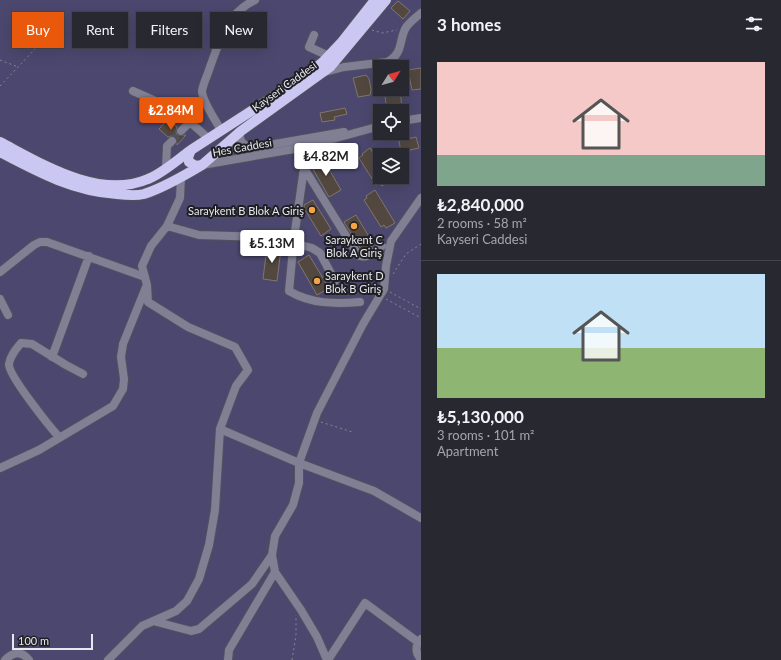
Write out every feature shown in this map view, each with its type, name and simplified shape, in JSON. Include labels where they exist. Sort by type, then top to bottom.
[{"type":"main road","name":"Kayseri Caddesi","points":[[0,142],[50,168],[79,179],[111,186],[129,185],[148,179],[208,138],[307,75],[328,56],[375,0]]},
{"type":"main road","name":"Kayseri Caddesi","points":[[0,152],[45,176],[83,189],[106,194],[144,194],[203,165],[241,131],[323,73],[330,67],[386,0]]},
{"type":"main road","points":[[208,138],[220,149]]},
{"type":"main road","points":[[192,149],[188,154],[189,162],[196,166],[203,165]]},
{"type":"street","points":[[221,130],[202,92],[218,46],[229,21],[242,7],[255,0]]},
{"type":"street","points":[[323,73],[344,67],[387,62],[392,59],[397,55],[406,28],[421,13]]},
{"type":"street","points":[[314,35],[308,46],[328,56]]},
{"type":"street","points":[[133,91],[171,108],[206,102]]},
{"type":"street","points":[[409,120],[421,118]]},
{"type":"street","points":[[181,131],[190,122],[208,138]]},
{"type":"street","name":"Hes Caddesi","points":[[220,149],[252,148],[373,127]]},
{"type":"street","name":"Hes Caddesi","points":[[203,165],[300,148],[373,128]]},
{"type":"street","points":[[241,131],[239,136],[241,142],[252,148]]},
{"type":"street","points":[[166,168],[167,146],[172,140]]},
{"type":"street","points":[[300,148],[304,168],[289,290],[301,298],[330,304],[360,302]]},
{"type":"street","points":[[304,168],[358,255],[362,257],[366,256],[382,246]]},
{"type":"street","points":[[108,660],[142,626],[176,611],[187,601],[199,579],[209,545],[214,510],[220,429],[236,386],[248,370],[235,347],[188,327],[148,302],[146,281],[142,266],[151,246],[168,226],[180,198],[180,177]]},
{"type":"street","points":[[328,660],[317,637],[301,610],[275,572],[272,555],[275,536],[293,505],[299,483],[299,463],[315,420],[340,366],[384,289],[386,266],[391,241],[421,198]]},
{"type":"street","points":[[168,226],[199,235],[294,240],[320,253],[335,281]]},
{"type":"street","points":[[0,272],[34,245],[40,242],[47,242],[89,256],[146,281]]},
{"type":"street","points":[[52,357],[89,256]]},
{"type":"street","points":[[0,468],[39,450],[106,411],[118,399],[123,389],[124,379],[122,357],[123,344],[146,281]]},
{"type":"street","points":[[0,299],[8,315]]},
{"type":"street","points":[[59,437],[35,408],[12,374],[9,365],[11,355],[21,343],[32,344],[52,357],[84,374]]},
{"type":"street","points":[[220,429],[299,463],[374,491],[421,518]]},
{"type":"street","points":[[153,621],[191,631],[199,629],[252,584],[272,555]]},
{"type":"street","points":[[228,660],[229,650],[275,572]]},
{"type":"street","points":[[328,660],[365,603],[420,640],[416,649],[418,659]]},
{"type":"street","points":[[5,660],[10,655],[18,653],[25,655],[29,660]]},
{"type":"path","points":[[365,25],[379,33],[406,28]]},
{"type":"path","points":[[0,86],[36,48]]},
{"type":"path","points":[[0,60],[18,67]]},
{"type":"path","points":[[386,279],[392,274],[406,254],[421,244]]},
{"type":"path","points":[[384,289],[421,309]]},
{"type":"path","points":[[380,296],[421,318]]},
{"type":"path","points":[[315,420],[352,432]]},
{"type":"path","points":[[292,660],[296,635],[296,613]]},
{"type":"shaded area","points":[[0,0],[421,0],[421,660],[0,660]]},
{"type":"building","points":[[398,1],[410,11],[403,19],[391,8]]},
{"type":"building","points":[[421,68],[421,89],[412,90],[409,70]]},
{"type":"building","points":[[366,75],[369,79],[371,90],[370,95],[358,97],[353,78]]},
{"type":"building","points":[[385,96],[400,96],[401,98],[401,104],[386,104]]},
{"type":"building","points":[[345,108],[347,114],[334,117],[335,120],[322,122],[320,113]]},
{"type":"building","points":[[168,119],[177,127],[177,135],[186,135],[177,145],[176,137],[168,137],[159,129]]},
{"type":"building","points":[[416,137],[419,148],[409,150],[409,148],[400,148],[399,141],[409,140],[409,139]]},
{"type":"building","points":[[370,148],[373,153],[373,180],[359,158],[363,155],[362,154]]},
{"type":"building","points":[[322,157],[341,190],[329,197],[310,164]]},
{"type":"building","points":[[375,190],[395,223],[386,228],[384,225],[381,227],[364,200],[367,198],[366,196]]},
{"type":"building","points":[[313,200],[331,229],[321,236],[304,208],[304,205]]},
{"type":"building","points":[[356,215],[374,245],[362,251],[344,222]]},
{"type":"building","points":[[267,247],[281,249],[277,281],[263,279]]},
{"type":"building","points":[[309,255],[329,288],[317,295],[298,262]]},
{"type":"tunnel","points":[[172,141],[181,131]]},
{"type":"place","name":"Saraykent B Blok A Giriş","points":[[312,210]]},
{"type":"place","name":"Saraykent C Blok A Giriş","points":[[354,226]]},
{"type":"place","name":"Saraykent D Blok B Giriş","points":[[317,281]]}]
